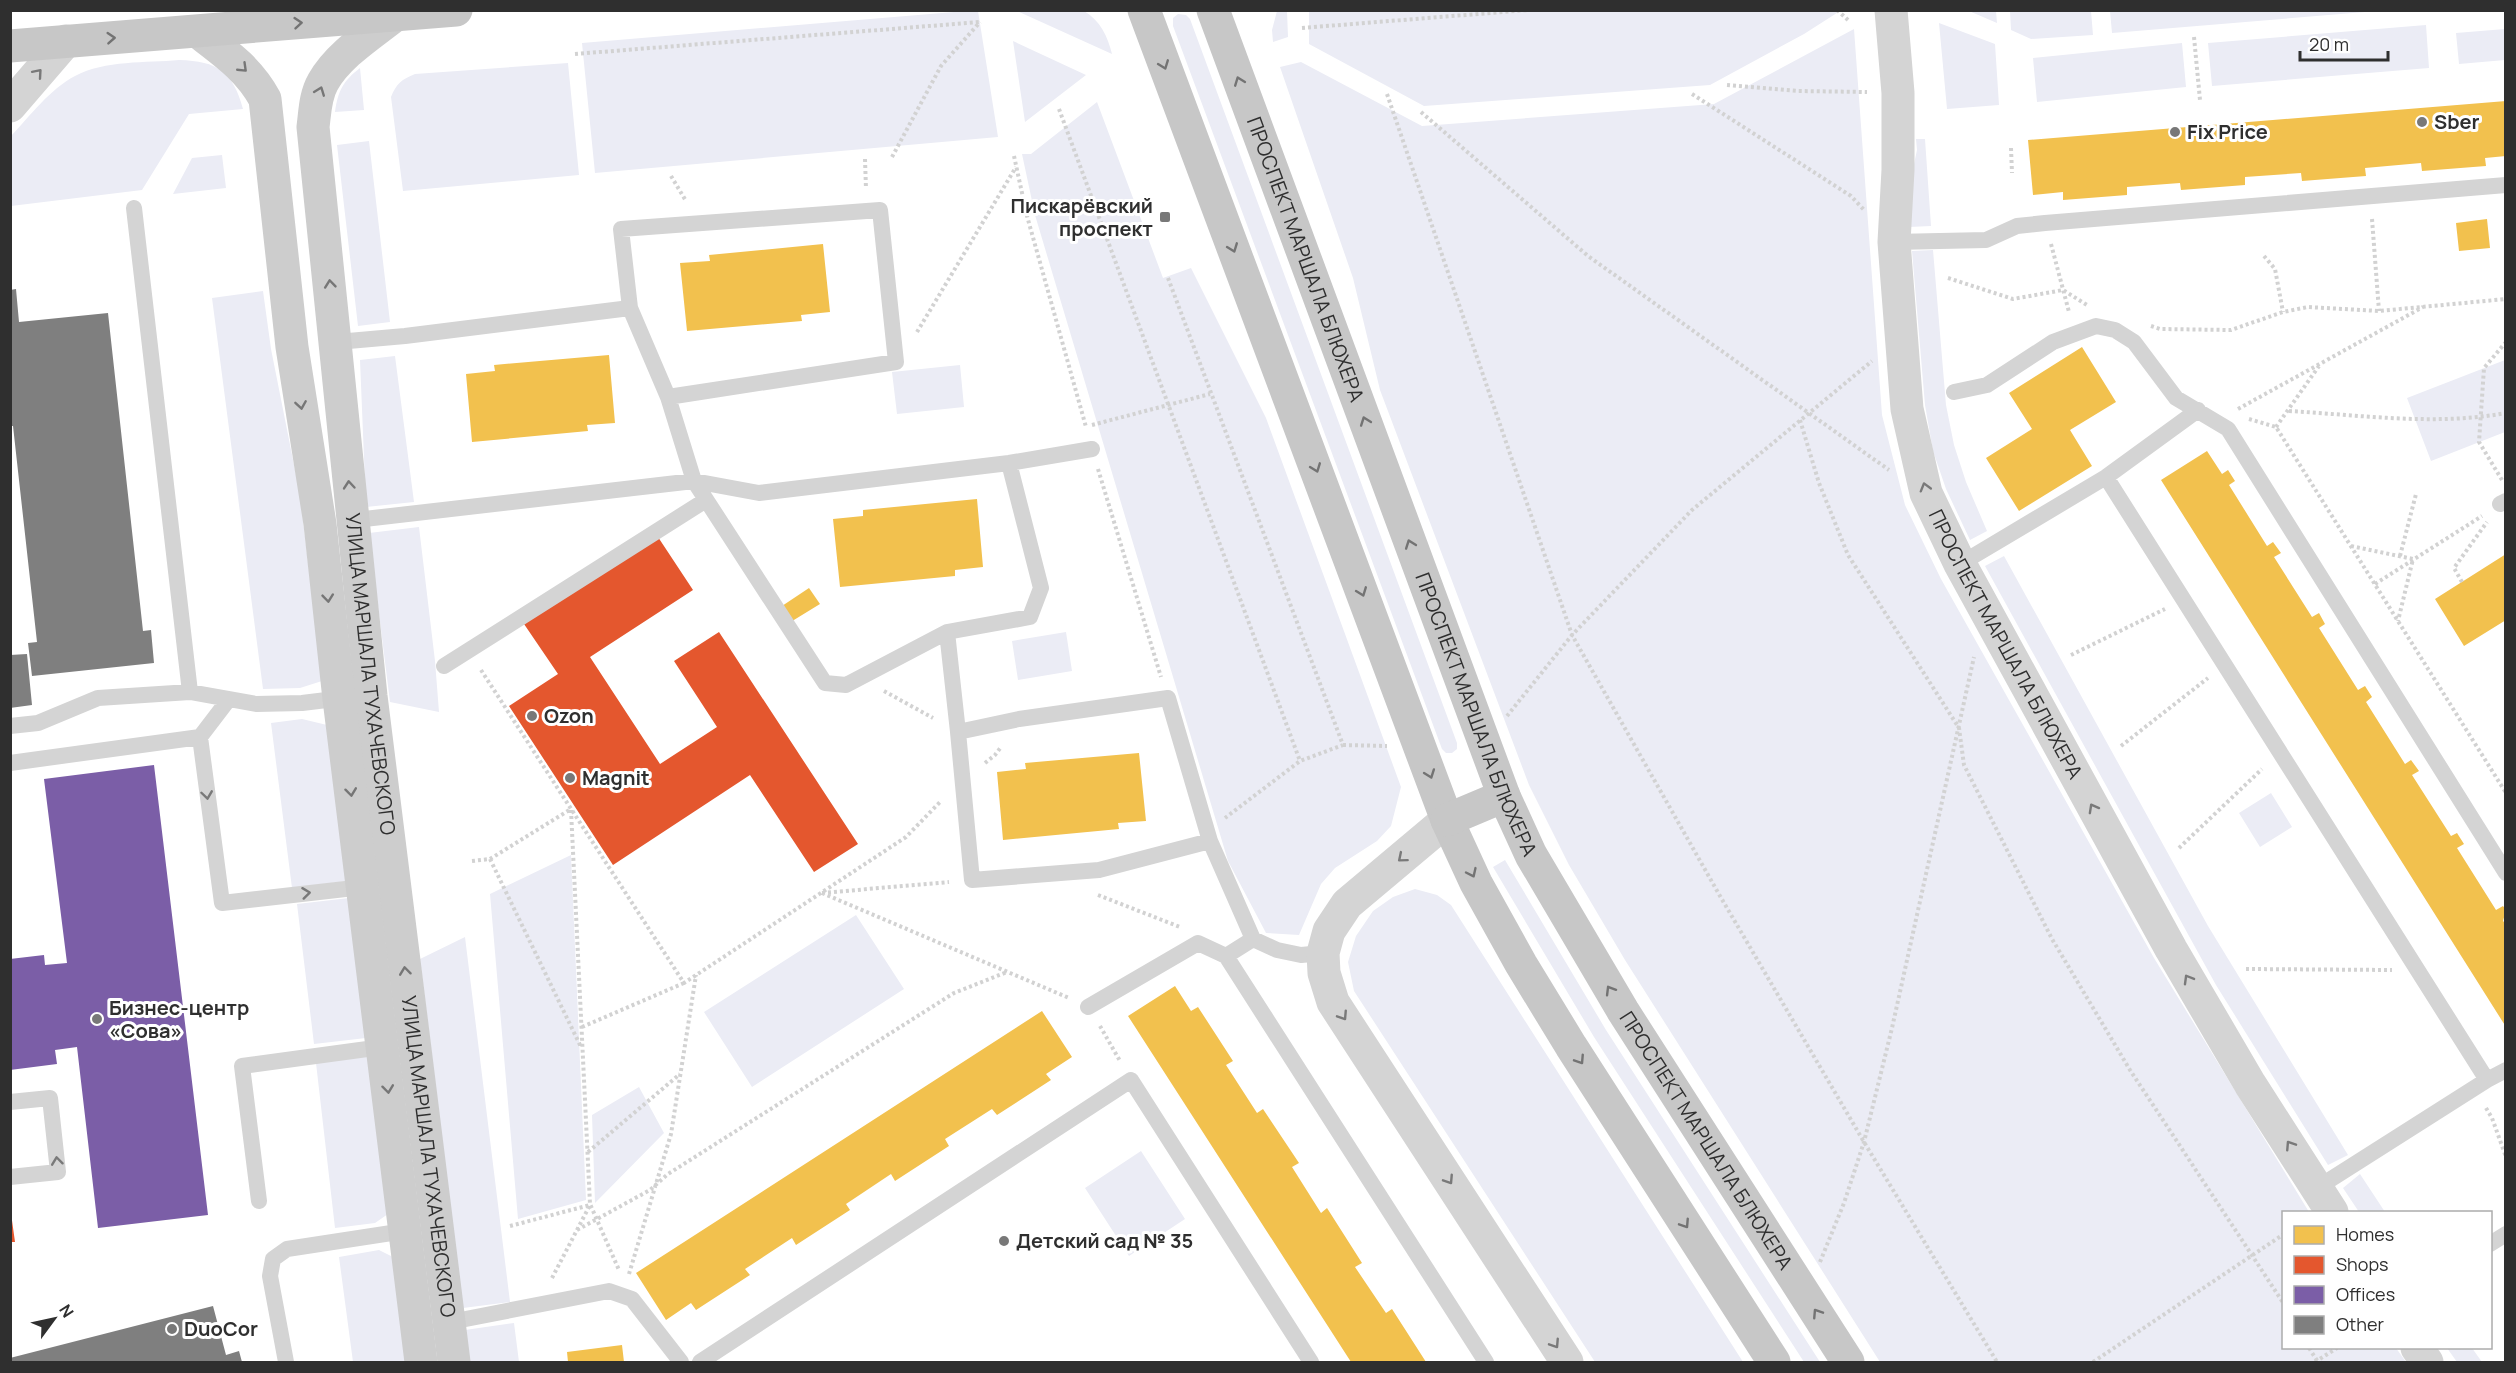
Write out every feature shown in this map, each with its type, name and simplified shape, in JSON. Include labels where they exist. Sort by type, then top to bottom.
[{"type":"main road","points":[[10,46],[456,10]]},
{"type":"main road","points":[[1144,10],[1447,820],[1476,884],[1571,1046],[1774,1362]]},
{"type":"main road","name":"ПРОСПЕКТ МАРШАЛА БЛЮХЕРА","points":[[1213,10],[1504,796],[1532,855],[1592,961],[1848,1362]]},
{"type":"main road","points":[[1447,820],[1504,796]]},
{"type":"street","name":"ПРОСПЕКТ МАРШАЛА БЛЮХЕРА","points":[[1891,10],[1898,93],[1898,170],[1894,242],[1906,409],[1926,493],[1960,564],[2171,949],[2250,1084],[2325,1200]]},
{"type":"street","name":"УЛИЦА МАРШАЛА ТУХАЧЕВСКОГО","points":[[393,15],[332,69],[322,83],[315,102],[313,127],[337,342],[352,520],[371,696],[421,1229],[433,1324],[453,1362]]},
{"type":"street","name":"УЛИЦА МАРШАЛА ТУХАЧЕВСКОГО","points":[[198,32],[240,64],[256,81],[265,99],[292,347],[320,524],[382,1047],[421,1229]]},
{"type":"street","points":[[10,106],[66,41]]},
{"type":"street","points":[[1447,820],[1347,904],[1329,931],[1323,953],[1323,974],[1333,1002],[1567,1362]]},
{"type":"street","name":"УЛИЦА МАРШАЛА ТУХАЧЕВСКОГО","points":[[421,1362],[433,1324]]},
{"type":"street","points":[[2418,1349],[2427,1362]]},
{"type":"lane","points":[[1894,242],[1986,240],[2017,226],[2045,223],[2505,185]]},
{"type":"lane","points":[[134,208],[190,692]]},
{"type":"lane","points":[[668,397],[896,362],[880,210],[621,229],[630,308],[668,397],[694,481],[825,683],[846,685],[947,632],[1030,617],[1041,588],[1009,463]]},
{"type":"lane","points":[[337,342],[405,336],[630,308]]},
{"type":"lane","points":[[1954,392],[1987,385],[2053,342],[2096,326],[2115,330],[2134,342],[2176,398],[2228,429],[2505,873]]},
{"type":"lane","points":[[1960,564],[2106,477],[2198,410]]},
{"type":"lane","points":[[320,524],[694,481],[759,493],[1009,463],[1092,449]]},
{"type":"lane","points":[[2106,477],[2487,1080]]},
{"type":"lane","points":[[444,666],[706,500]]},
{"type":"lane","points":[[947,632],[972,880],[1100,870],[1208,837]]},
{"type":"lane","points":[[10,726],[38,723],[98,698],[190,692],[256,704],[302,703],[371,696]]},
{"type":"lane","points":[[958,732],[1019,719],[1167,698],[1208,837],[1253,939],[1277,950],[1301,955],[1323,953]]},
{"type":"lane","points":[[10,763],[200,737],[229,699]]},
{"type":"lane","points":[[200,737],[222,903],[363,887]]},
{"type":"lane","points":[[1226,956],[1253,939]]},
{"type":"lane","points":[[1089,1007],[1198,943],[1226,956],[1486,1362]]},
{"type":"lane","points":[[259,1201],[242,1066],[382,1047]]},
{"type":"lane","points":[[2325,1200],[2487,1080],[2505,1070]]},
{"type":"lane","points":[[700,1362],[1131,1080],[1311,1362]]},
{"type":"lane","points":[[10,1102],[50,1098],[58,1172],[10,1177]]},
{"type":"lane","points":[[286,1362],[270,1276],[273,1259],[287,1249],[421,1229]]},
{"type":"lane","points":[[2492,1243],[2505,1234]]},
{"type":"lane","points":[[433,1324],[519,1310],[539,1303],[609,1291],[629,1292],[681,1362]]},
{"type":"path","points":[[1302,28],[1528,10]]},
{"type":"path","points":[[1837,10],[1848,20]]},
{"type":"path","points":[[575,54],[980,21],[941,66],[891,157]]},
{"type":"path","points":[[2194,37],[2199,100]]},
{"type":"path","points":[[1727,85],[1798,91],[1898,93]]},
{"type":"path","points":[[1387,94],[1572,634],[1720,896],[1864,1142],[1997,1362]]},
{"type":"path","points":[[1692,94],[1851,196],[1894,242]]},
{"type":"path","points":[[1059,109],[1300,761]]},
{"type":"path","points":[[1421,112],[1588,256],[1884,467],[1926,493]]},
{"type":"path","points":[[2011,148],[2012,173]]},
{"type":"path","points":[[1014,156],[1027,216],[1092,449],[1167,698]]},
{"type":"path","points":[[865,159],[867,211]]},
{"type":"path","points":[[896,362],[913,340],[1016,167]]},
{"type":"path","points":[[2370,196],[2379,311]]},
{"type":"path","points":[[2045,223],[2075,333]]},
{"type":"path","points":[[2264,256],[2275,269],[2283,312]]},
{"type":"path","points":[[1168,278],[1343,745]]},
{"type":"path","points":[[1948,278],[2013,299],[2063,290]]},
{"type":"path","points":[[2231,330],[2283,312],[2308,307],[2379,311],[2505,298]]},
{"type":"path","points":[[2229,414],[2427,305]]},
{"type":"path","points":[[1485,744],[1572,634],[1692,510],[1807,413],[1901,338]]},
{"type":"path","points":[[2505,342],[2484,368],[2479,442],[2505,485]]},
{"type":"path","points":[[2320,365],[2276,427],[2505,793]]},
{"type":"path","points":[[1086,426],[1210,394]]},
{"type":"path","points":[[2289,411],[2415,417],[2481,417],[2505,413]]},
{"type":"path","points":[[1800,420],[1819,483],[1848,555],[1959,728],[1964,765],[2052,939],[2130,1070],[2282,1302]]},
{"type":"path","points":[[2400,556],[2416,494]]},
{"type":"path","points":[[2374,584],[2503,503]]},
{"type":"path","points":[[2462,582],[2454,568],[2503,503]]},
{"type":"path","points":[[2351,546],[2413,559]]},
{"type":"path","points":[[2398,621],[2413,559]]},
{"type":"path","points":[[2071,655],[2184,600]]},
{"type":"path","points":[[1803,1292],[1824,1255],[1864,1142],[1892,1028],[1975,655],[1991,621]]},
{"type":"path","points":[[469,651],[684,983]]},
{"type":"path","points":[[2121,746],[2225,665]]},
{"type":"path","points":[[860,678],[958,732]]},
{"type":"path","points":[[582,1026],[684,983],[906,837],[962,779],[995,755],[1019,719]]},
{"type":"path","points":[[1208,837],[1300,761],[1343,745],[1420,746]]},
{"type":"path","points":[[2179,848],[2280,752]]},
{"type":"path","points":[[472,861],[490,859],[571,809]]},
{"type":"path","points":[[571,809],[591,1204],[629,1292]]},
{"type":"path","points":[[490,859],[583,1051]]},
{"type":"path","points":[[821,893],[972,880]]},
{"type":"path","points":[[1090,892],[1189,930],[1198,943]]},
{"type":"path","points":[[821,893],[1089,1007],[1131,1080]]},
{"type":"path","points":[[2246,969],[2418,970]]},
{"type":"path","points":[[577,1230],[650,1190],[668,1174],[954,993],[1007,972]]},
{"type":"path","points":[[629,1292],[671,1134],[697,974]]},
{"type":"path","points":[[588,1152],[680,1073]]},
{"type":"path","points":[[2492,1118],[2505,1157]]},
{"type":"path","points":[[510,1226],[591,1204]]},
{"type":"path","points":[[539,1303],[591,1204]]},
{"type":"path","points":[[2093,1362],[2282,1235]]},
{"type":"path","points":[[2317,1362],[2334,1349]]},
{"type":"shaded area","points":[[1309,10],[1840,11],[1804,34],[1710,85],[1424,106],[1309,44]]},
{"type":"shaded area","points":[[2110,10],[2377,11],[2112,33]]},
{"type":"shaded area","points":[[978,11],[998,137],[595,173],[582,43]]},
{"type":"shaded area","points":[[1017,11],[1084,11],[1095,19],[1108,41],[1112,54]]},
{"type":"shaded area","points":[[1277,11],[1287,11],[1288,37],[1273,42],[1272,30]]},
{"type":"shaded area","points":[[1969,11],[1996,11],[1997,23]]},
{"type":"shaded area","points":[[2010,11],[2091,11],[2093,35],[2031,39],[2011,30]]},
{"type":"shaded area","points":[[1178,14],[1186,15],[1190,19],[1457,743],[1457,749],[1452,753],[1446,753],[1442,749],[1173,26],[1173,18]]},
{"type":"shaded area","points":[[1939,23],[1995,44],[1999,105],[1947,109]]},
{"type":"shaded area","points":[[2426,25],[2429,68],[2212,86],[2208,43]]},
{"type":"shaded area","points":[[1854,29],[1882,415],[1905,505],[1941,579],[2154,958],[2308,1211],[2282,1211],[2282,1349],[2397,1349],[2406,1362],[1880,1362],[1625,960],[1569,865],[1529,785],[1380,390],[1353,278],[1280,67],[1301,62],[1422,126],[1714,104]]},
{"type":"shaded area","points":[[2505,29],[2505,60],[2459,64],[2456,33]]},
{"type":"shaded area","points":[[1013,41],[1086,75],[1025,122]]},
{"type":"shaded area","points":[[2182,43],[2186,87],[2037,102],[2033,58]]},
{"type":"shaded area","points":[[179,60],[204,63],[222,71],[234,86],[243,109],[189,114],[142,190],[11,206],[11,136],[57,88],[75,76],[99,67]]},
{"type":"shaded area","points":[[568,63],[579,175],[403,191],[391,97],[397,85],[403,80],[415,74]]},
{"type":"shaded area","points":[[360,68],[364,110],[335,112],[342,87]]},
{"type":"shaded area","points":[[1097,102],[1163,278],[1191,268],[1266,418],[1401,787],[1391,826],[1377,841],[1335,868],[1321,884],[1299,935],[1266,933],[1228,861],[1035,215],[1022,154],[1031,154]]},
{"type":"shaded area","points":[[1916,139],[1925,139],[1931,226],[1909,227],[1908,192],[1917,150]]},
{"type":"shaded area","points":[[369,141],[390,322],[358,326],[337,145]]},
{"type":"shaded area","points":[[222,155],[226,188],[173,194],[192,158]]},
{"type":"shaded area","points":[[1933,250],[1946,405],[1954,445],[1966,482],[1987,531],[1970,540],[1946,489],[1933,451],[1925,405],[1912,251]]},
{"type":"shaded area","points":[[263,291],[271,349],[300,495],[322,681],[300,688],[263,689],[212,298]]},
{"type":"shaded area","points":[[395,356],[414,502],[366,507],[360,360]]},
{"type":"shaded area","points":[[2505,360],[2505,432],[2431,461],[2407,398]]},
{"type":"shaded area","points":[[960,365],[964,407],[897,414],[892,372]]},
{"type":"shaded area","points":[[419,527],[439,712],[390,702],[369,533]]},
{"type":"shaded area","points":[[2004,556],[2208,926],[2348,1155],[2328,1165],[2216,985],[1985,566]]},
{"type":"shaded area","points":[[1066,632],[1072,671],[1018,680],[1012,641]]},
{"type":"shaded area","points":[[302,719],[327,725],[347,881],[292,888],[271,723]]},
{"type":"shaded area","points":[[2271,793],[2292,827],[2260,847],[2239,813]]},
{"type":"shaded area","points":[[571,855],[586,1200],[518,1219],[490,894]]},
{"type":"shaded area","points":[[1505,860],[1606,1030],[1820,1362],[1804,1362],[1594,1037],[1493,867]]},
{"type":"shaded area","points":[[1415,889],[1437,895],[1451,905],[1743,1362],[1595,1362],[1354,991],[1348,962],[1356,936],[1373,911],[1393,897]]},
{"type":"shaded area","points":[[349,898],[366,1038],[314,1044],[297,904]]},
{"type":"shaded area","points":[[856,915],[904,989],[752,1087],[704,1012]]},
{"type":"shaded area","points":[[465,937],[510,1302],[463,1308],[420,959]]},
{"type":"shaded area","points":[[368,1056],[388,1214],[375,1223],[335,1228],[316,1063]]},
{"type":"shaded area","points":[[639,1087],[664,1133],[595,1203],[592,1115]]},
{"type":"shaded area","points":[[1141,1151],[1185,1219],[1129,1256],[1085,1188]]},
{"type":"shaded area","points":[[2360,1174],[2384,1211],[2358,1211],[2343,1188]]},
{"type":"shaded area","points":[[379,1250],[393,1257],[405,1362],[353,1362],[339,1257]]},
{"type":"shaded area","points":[[514,1323],[519,1362],[469,1362],[465,1330]]},
{"type":"shaded area","points":[[2448,1349],[2473,1349],[2482,1362],[2457,1362]]},
{"type":"building: Homes","points":[[2506,101],[2506,156],[2485,158],[2486,166],[2422,171],[2421,163],[2365,168],[2366,176],[2302,181],[2301,173],[2245,177],[2245,185],[2181,190],[2180,183],[2127,187],[2127,195],[2063,200],[2063,192],[2033,195],[2028,140]]},
{"type":"building: Homes","points":[[2487,219],[2490,248],[2459,251],[2456,223]]},
{"type":"building: Homes","points":[[823,244],[830,312],[801,315],[802,321],[687,331],[680,263],[710,261],[709,255]]},
{"type":"building: Homes","points":[[2082,347],[2116,402],[2070,430],[2092,466],[2019,511],[1986,458],[2032,429],[2009,393]]},
{"type":"building: Homes","points":[[609,355],[615,423],[587,425],[588,431],[472,442],[466,374],[495,371],[494,365]]},
{"type":"building: Homes","points":[[2207,451],[2222,474],[2228,470],[2235,481],[2229,485],[2267,546],[2273,542],[2281,553],[2274,557],[2312,617],[2319,613],[2325,624],[2319,628],[2358,690],[2365,686],[2372,697],[2366,702],[2405,764],[2411,760],[2419,771],[2412,775],[2451,836],[2457,833],[2464,844],[2457,848],[2496,910],[2503,906],[2506,910],[2503,921],[2506,924],[2506,1027],[2161,480]]},
{"type":"building: Homes","points":[[977,499],[983,567],[955,570],[955,576],[840,587],[833,519],[863,516],[863,510]]},
{"type":"building: Homes","points":[[2506,554],[2506,620],[2464,646],[2435,599]]},
{"type":"building: Homes","points":[[809,588],[820,604],[789,623],[779,608]]},
{"type":"building: Homes","points":[[1139,753],[1146,821],[1118,823],[1119,829],[1003,840],[997,772],[1026,769],[1025,763]]},
{"type":"building: Homes","points":[[1175,986],[1191,1011],[1198,1007],[1233,1061],[1226,1065],[1257,1113],[1263,1109],[1299,1163],[1292,1167],[1321,1213],[1327,1208],[1362,1263],[1355,1267],[1386,1313],[1392,1309],[1426,1362],[1351,1362],[1128,1016]]},
{"type":"building: Homes","points":[[1042,1011],[1072,1057],[1046,1074],[1051,1080],[997,1115],[992,1109],[945,1139],[949,1146],[895,1181],[891,1174],[846,1204],[850,1210],[796,1245],[792,1238],[745,1269],[750,1275],[696,1310],[691,1303],[666,1320],[636,1273]]},
{"type":"building: Homes","points":[[622,1345],[624,1362],[568,1362],[567,1352]]},
{"type":"building: Shops","points":[[658,537],[693,590],[590,657],[660,764],[717,727],[674,661],[719,632],[858,844],[814,872],[750,775],[613,865],[509,706],[558,674],[524,624]]},
{"type":"building: Shops","points":[[10,1206],[15,1242],[10,1242]]},
{"type":"building: Offices","name":"Бизнес-центр «Сова»","points":[[154,765],[208,1215],[98,1228],[77,1047],[55,1050],[57,1064],[10,1070],[10,959],[44,955],[45,965],[67,963],[44,779]]},
{"type":"building: Other","points":[[16,289],[19,322],[108,313],[143,631],[151,630],[154,663],[32,676],[28,643],[37,642],[13,426],[10,426],[10,290]]},
{"type":"building: Other","points":[[27,654],[32,705],[10,708],[10,655]]},
{"type":"building: Other","name":"DuoCor","points":[[213,1306],[226,1355],[239,1351],[242,1362],[10,1362],[10,1358]]},
{"type":"place","name":"Sber","points":[[2422,122]]},
{"type":"place","name":"Fix Price","points":[[2175,132]]},
{"type":"place","name":"Пискарёвский проспект","points":[[1165,217]]},
{"type":"place","name":"Ozon","points":[[532,716]]},
{"type":"place","name":"Magnit","points":[[570,778]]},
{"type":"place","name":"Бизнес-центр «Сова»","points":[[97,1019]]},
{"type":"place","name":"Детский сад № 35","points":[[1004,1241]]},
{"type":"place","name":"DuoCor","points":[[172,1329]]}]
